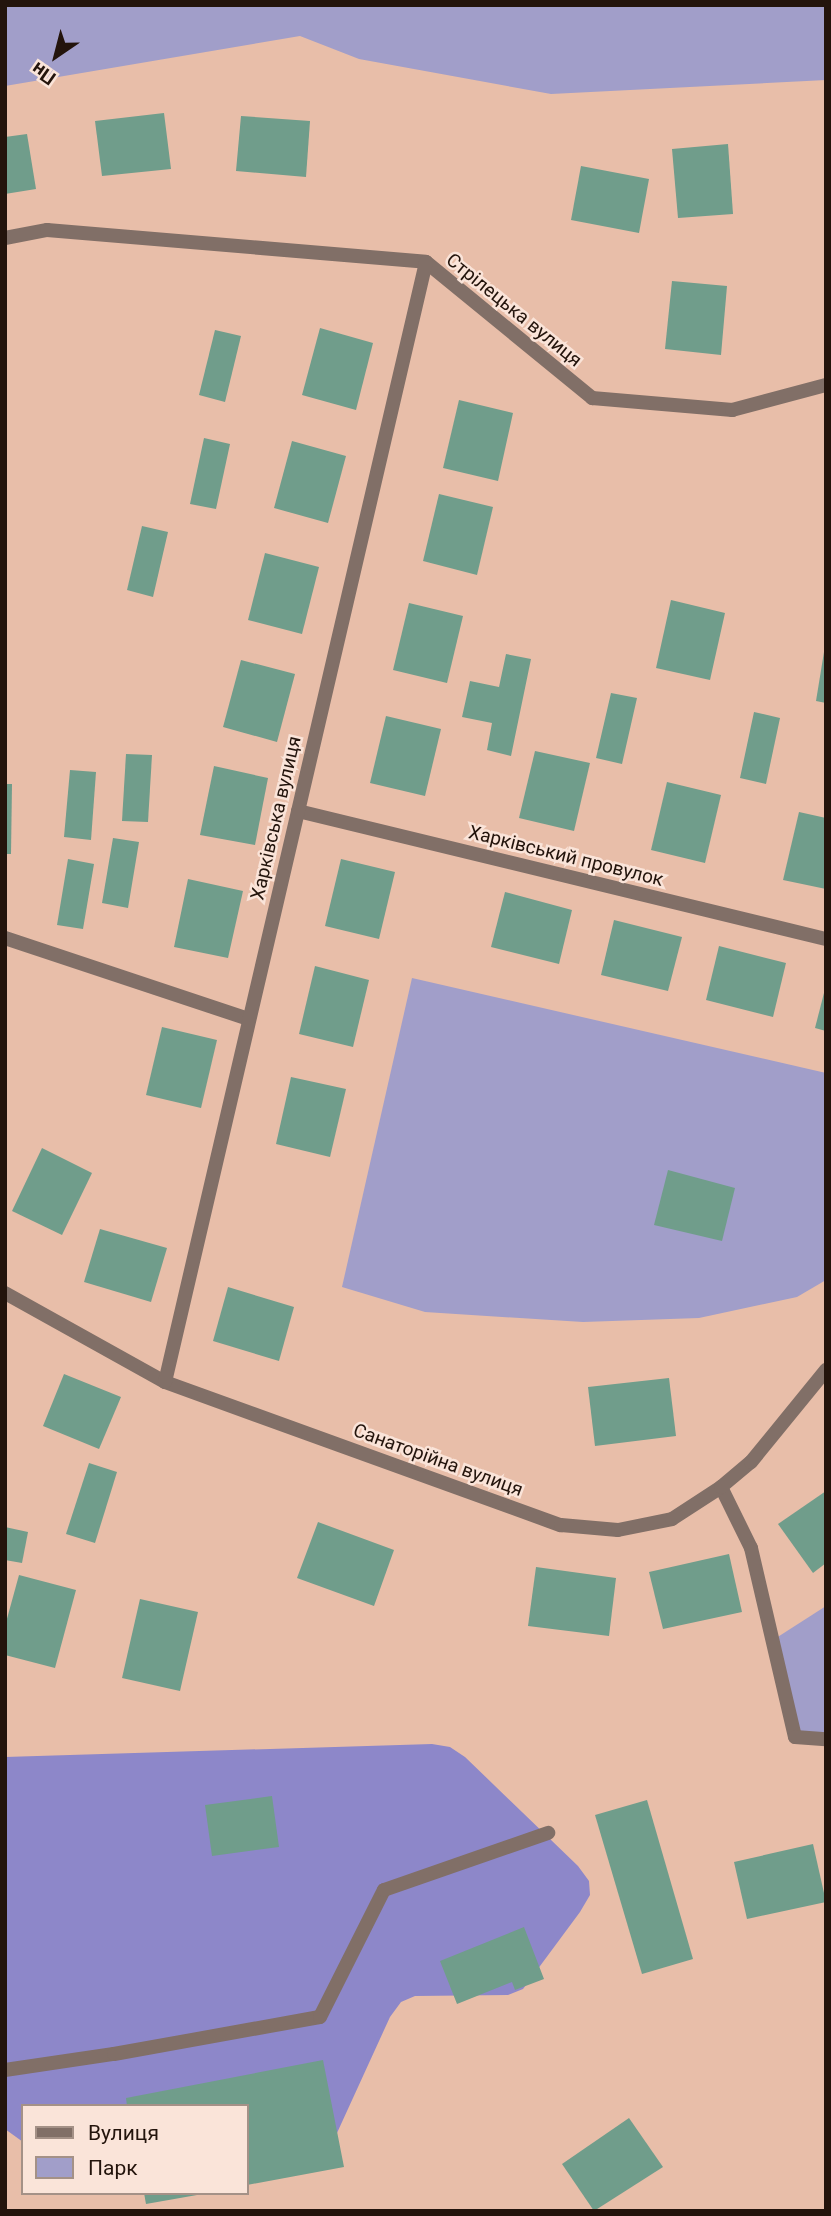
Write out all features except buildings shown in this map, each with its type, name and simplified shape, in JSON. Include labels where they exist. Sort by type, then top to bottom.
[{"type":"street","name":"Стрілецька вулиця","points":[[5,238],[47,230],[426,262],[592,398],[732,410],[826,385]]},
{"type":"street","name":"Харківська вулиця","points":[[165,1382],[426,262]]},
{"type":"street","name":"Харківський провулок","points":[[298,811],[826,939]]},
{"type":"street","points":[[5,938],[249,1019]]},
{"type":"street","name":"Санаторійна вулиця","points":[[5,1293],[165,1382],[561,1525],[618,1530],[671,1519],[721,1487],[751,1462],[826,1370]]},
{"type":"street","points":[[721,1487],[751,1548],[795,1737],[826,1739]]},
{"type":"street","points":[[5,2070],[114,2054],[320,2017],[384,1890],[548,1833]]},
{"type":"green space","points":[[5,5],[826,5],[826,80],[551,94],[359,59],[300,36],[5,86]]},
{"type":"green space","points":[[412,978],[826,1073],[826,1280],[797,1297],[699,1318],[583,1322],[425,1312],[342,1287]]},
{"type":"green space","points":[[826,1606],[826,1739],[795,1737],[773,1640]]},
{"type":"shaded area","points":[[432,1744],[450,1747],[465,1757],[578,1866],[589,1881],[590,1895],[523,1989],[508,1995],[415,1996],[401,2002],[390,2017],[337,2133],[310,2154],[248,2165],[248,2104],[21,2104],[21,2141],[5,2129],[5,1757]]}]
